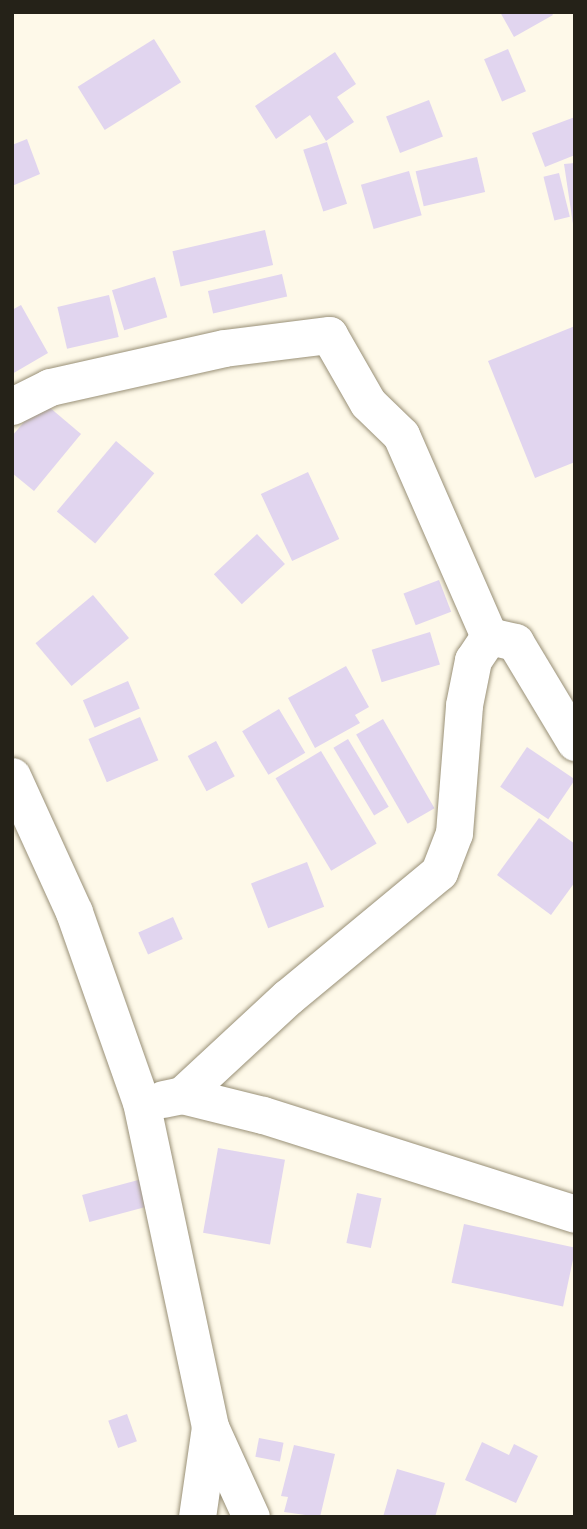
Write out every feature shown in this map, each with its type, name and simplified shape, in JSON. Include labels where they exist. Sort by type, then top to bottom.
[{"type":"street","points":[[12,406],[50,387],[224,348],[329,335],[368,402],[401,435],[489,636]]},
{"type":"street","points":[[489,636],[515,642],[575,742]]},
{"type":"street","points":[[182,1095],[289,997],[439,872],[454,833],[464,705],[473,660],[489,636]]},
{"type":"street","points":[[12,776],[74,912],[141,1102],[210,1427],[251,1517]]},
{"type":"street","points":[[141,1102],[182,1095],[263,1115],[575,1214]]},
{"type":"street","points":[[197,1517],[210,1427]]},
{"type":"building","points":[[500,12],[551,12],[553,15],[514,37]]},
{"type":"building","points":[[154,39],[181,82],[105,130],[78,87]]},
{"type":"building","points":[[508,49],[526,91],[502,102],[484,59]]},
{"type":"building","points":[[335,52],[356,84],[337,97],[354,122],[326,141],[310,115],[276,139],[255,106]]},
{"type":"building","points":[[429,100],[443,136],[400,153],[386,116]]},
{"type":"building","points":[[575,117],[575,155],[545,167],[532,133]]},
{"type":"building","points":[[27,139],[40,174],[12,186],[12,145]]},
{"type":"building","points":[[327,142],[347,204],[323,212],[303,150]]},
{"type":"building","points":[[477,157],[485,192],[424,206],[416,171]]},
{"type":"building","points":[[575,163],[575,224],[573,224],[564,164]]},
{"type":"building","points":[[409,171],[422,215],[374,229],[361,185]]},
{"type":"building","points":[[559,173],[570,217],[554,221],[543,177]]},
{"type":"building","points":[[265,230],[273,265],[181,286],[172,251]]},
{"type":"building","points":[[282,274],[287,296],[213,314],[208,291]]},
{"type":"building","points":[[155,277],[167,317],[124,330],[112,290]]},
{"type":"building","points":[[109,295],[119,337],[67,349],[57,307]]},
{"type":"building","points":[[21,305],[48,353],[12,374],[12,310]]},
{"type":"building","points":[[575,326],[575,462],[535,478],[488,361]]},
{"type":"building","points":[[42,401],[81,434],[34,491],[12,473],[12,436]]},
{"type":"building","points":[[116,441],[154,473],[95,544],[57,511]]},
{"type":"building","points":[[308,472],[339,539],[292,561],[261,494]]},
{"type":"building","points":[[257,534],[285,564],[242,604],[214,574]]},
{"type":"building","points":[[439,580],[451,612],[416,625],[404,594]]},
{"type":"building","points":[[93,595],[129,638],[72,686],[36,643]]},
{"type":"building","points":[[430,632],[440,665],[382,682],[372,650]]},
{"type":"building","points":[[346,666],[369,707],[355,715],[360,723],[315,748],[288,698]]},
{"type":"building","points":[[128,681],[140,709],[95,728],[83,700]]},
{"type":"building","points":[[279,709],[305,753],[268,775],[242,731]]},
{"type":"building","points":[[140,717],[158,760],[107,782],[88,739]]},
{"type":"building","points":[[383,719],[435,808],[408,824],[356,734]]},
{"type":"building","points":[[348,739],[389,807],[374,815],[333,748]]},
{"type":"building","points":[[216,741],[235,776],[207,791],[188,756]]},
{"type":"building","points":[[527,747],[575,779],[548,819],[500,787]]},
{"type":"building","points":[[321,751],[377,844],[331,871],[276,778]]},
{"type":"building","points":[[539,818],[575,844],[575,882],[551,915],[497,875]]},
{"type":"building","points":[[307,862],[324,907],[268,928],[251,884]]},
{"type":"building","points":[[173,917],[183,939],[148,954],[138,932]]},
{"type":"building","points":[[218,1148],[285,1160],[270,1245],[203,1233]]},
{"type":"building","points":[[142,1179],[149,1206],[89,1222],[82,1195]]},
{"type":"building","points":[[357,1193],[381,1198],[371,1248],[346,1243]]},
{"type":"building","points":[[464,1224],[575,1248],[563,1306],[452,1283]]},
{"type":"building","points":[[127,1414],[137,1441],[118,1448],[108,1421]]},
{"type":"building","points":[[259,1438],[284,1443],[280,1461],[255,1457]]},
{"type":"building","points":[[482,1442],[509,1455],[514,1444],[538,1456],[516,1503],[465,1480]]},
{"type":"building","points":[[294,1445],[335,1454],[320,1517],[284,1512],[288,1497],[281,1496]]},
{"type":"building","points":[[397,1469],[445,1483],[435,1517],[383,1517]]}]
